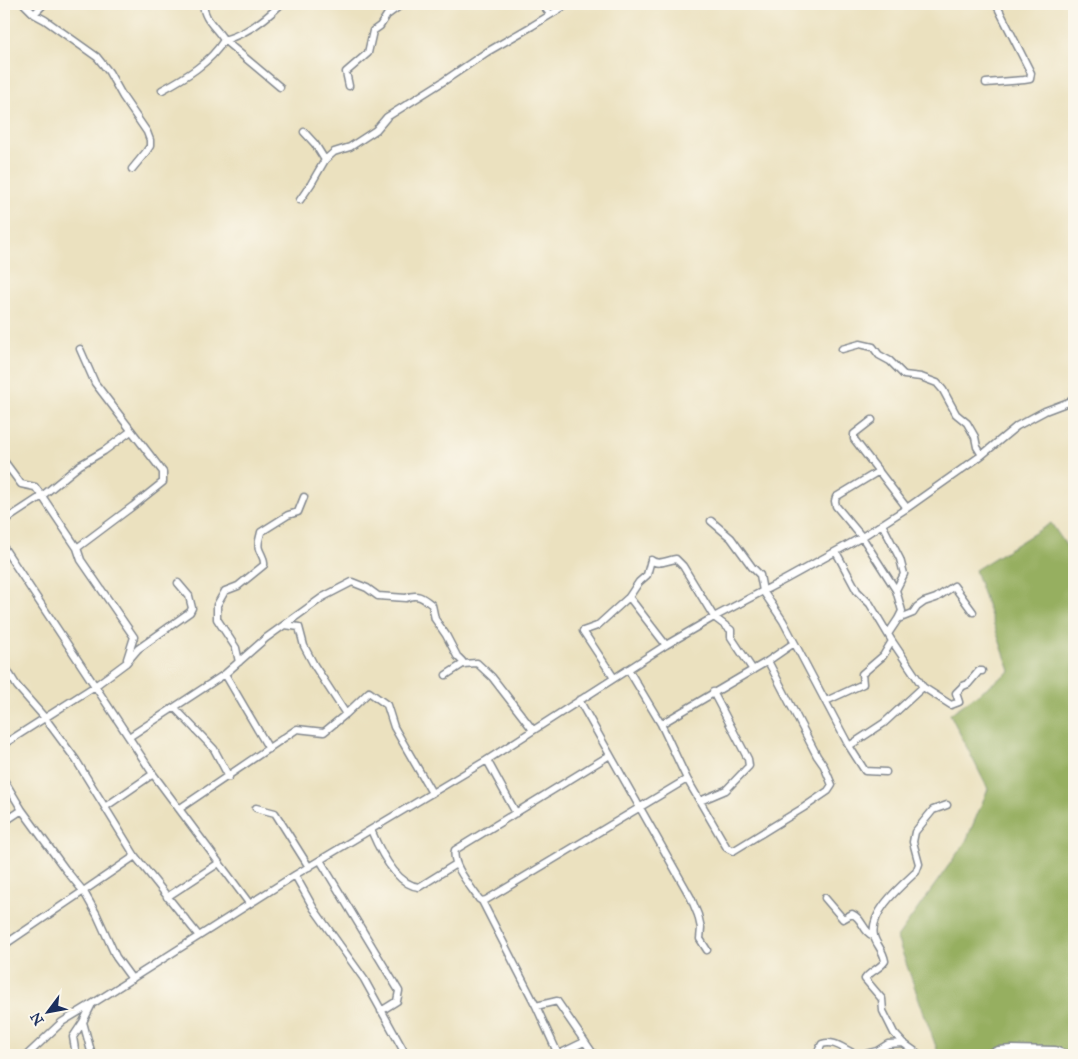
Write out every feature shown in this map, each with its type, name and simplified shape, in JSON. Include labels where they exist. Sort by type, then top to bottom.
[{"type":"street","points":[[24,4],[34,14],[97,57],[110,72],[150,140],[150,146],[132,169]]},
{"type":"street","points":[[34,14],[44,4]]},
{"type":"street","points":[[203,4],[203,13],[217,28],[224,40],[280,87]]},
{"type":"street","points":[[162,90],[200,66],[218,51],[224,40],[235,37],[257,25],[281,4]]},
{"type":"street","points":[[349,86],[346,72],[368,53],[373,31],[380,26],[387,15],[402,4]]},
{"type":"street","points":[[542,4],[550,14]]},
{"type":"street","points":[[300,200],[325,160],[334,152],[350,147],[376,130],[387,118],[487,52],[568,4]]},
{"type":"street","points":[[986,83],[1030,79],[1031,73],[996,4]]},
{"type":"street","points":[[304,132],[315,144],[325,160]]},
{"type":"street","points":[[842,349],[860,344],[873,347],[880,356],[890,360],[904,375],[921,377],[937,383],[944,390],[956,414],[967,423],[982,455]]},
{"type":"street","points":[[77,548],[163,482],[163,472],[95,383],[80,350]]},
{"type":"street","points":[[27,1055],[62,1022],[295,875],[487,760],[666,645],[862,537],[982,455],[1017,426],[1045,411],[1074,400]]},
{"type":"street","points":[[872,420],[854,434],[854,439],[907,508]]},
{"type":"street","points":[[4,521],[42,496],[80,465],[131,432]]},
{"type":"street","points":[[4,462],[21,484],[35,487],[42,496],[77,548],[81,560],[134,637],[126,663]]},
{"type":"street","points":[[878,471],[836,497],[835,501],[836,506],[862,537],[896,590],[902,611],[888,634]]},
{"type":"street","points":[[239,662],[236,648],[217,619],[217,605],[225,591],[238,586],[264,565],[258,543],[261,532],[288,515],[298,512],[304,497]]},
{"type":"street","points":[[711,521],[730,538],[760,575],[763,591],[783,621],[848,746],[865,771],[886,772]]},
{"type":"street","points":[[882,524],[900,559],[904,574],[896,590]]},
{"type":"street","points":[[4,548],[153,774],[249,904]]},
{"type":"street","points":[[836,552],[857,591],[870,604],[923,687],[951,706],[959,702],[956,693],[968,684],[979,671],[982,672]]},
{"type":"street","points":[[614,678],[583,631],[597,626],[629,597],[638,582],[647,575],[651,560],[654,563],[660,563],[676,559],[683,566],[714,617],[731,630],[731,637],[753,670]]},
{"type":"street","points":[[129,737],[225,674],[266,638],[323,597],[352,582],[367,588],[378,596],[406,598],[419,596],[432,605],[435,618],[457,656],[464,664]]},
{"type":"street","points":[[4,744],[95,686],[126,663],[138,649],[190,612],[192,608],[189,596],[178,583]]},
{"type":"street","points":[[898,619],[913,613],[924,602],[936,598],[954,586],[972,612]]},
{"type":"street","points":[[629,597],[666,645]]},
{"type":"street","points":[[285,625],[299,627],[304,646],[314,665],[346,714]]},
{"type":"street","points":[[826,701],[863,684],[862,674],[882,656],[892,641]]},
{"type":"street","points":[[660,724],[768,661],[794,643]]},
{"type":"street","points":[[628,669],[660,724],[687,780],[728,848],[733,851],[803,808],[832,785],[824,766],[768,661]]},
{"type":"street","points":[[446,675],[464,664],[477,663],[492,677],[533,730]]},
{"type":"street","points":[[4,665],[17,686],[46,718],[76,760],[135,856],[199,936]]},
{"type":"street","points":[[225,674],[269,749]]},
{"type":"street","points":[[848,746],[884,723],[923,687]]},
{"type":"street","points":[[179,809],[229,777],[297,729],[324,732],[369,692],[387,704],[394,727],[432,793]]},
{"type":"street","points":[[700,800],[726,790],[749,766],[748,759],[713,692]]},
{"type":"street","points":[[579,700],[691,898],[701,928],[700,939],[707,950]]},
{"type":"street","points":[[175,708],[214,749],[229,777]]},
{"type":"street","points":[[584,1042],[557,1055],[536,1006],[482,901],[456,864],[453,856],[455,850],[610,755]]},
{"type":"street","points":[[487,760],[516,813]]},
{"type":"street","points":[[105,808],[153,774]]},
{"type":"street","points":[[4,780],[22,810],[84,892],[97,915],[116,957],[132,979]]},
{"type":"street","points":[[482,901],[687,780]]},
{"type":"street","points":[[920,1055],[903,1043],[886,1019],[883,1012],[882,998],[866,981],[866,976],[885,962],[884,952],[874,936],[876,918],[881,908],[916,872],[919,864],[914,842],[915,832],[933,810],[947,805]]},
{"type":"street","points":[[256,808],[275,813],[309,867]]},
{"type":"street","points":[[4,822],[22,810]]},
{"type":"street","points":[[371,830],[377,844],[396,874],[412,886],[419,887],[456,864]]},
{"type":"street","points":[[4,945],[135,856]]},
{"type":"street","points":[[320,860],[399,991],[397,1001],[382,1011]]},
{"type":"street","points":[[167,897],[219,863]]},
{"type":"street","points":[[295,875],[314,909],[364,979],[406,1055]]},
{"type":"street","points":[[825,898],[843,919],[852,914],[857,916],[869,935],[874,936]]},
{"type":"street","points":[[536,1006],[557,1001],[594,1055]]},
{"type":"street","points":[[76,1055],[73,1037],[92,1004]]},
{"type":"street","points":[[83,1022],[92,1055]]},
{"type":"street","points":[[816,1055],[822,1044],[826,1042],[837,1044],[851,1053],[860,1055],[877,1051],[888,1044],[903,1043]]},
{"type":"street","points":[[984,1055],[998,1050],[1012,1049],[1055,1050],[1070,1055]]},
{"type":"green space","points":[[1051,523],[1074,557],[1074,1055],[939,1055],[897,938],[966,841],[988,789],[950,714],[1010,671],[975,570]]}]
